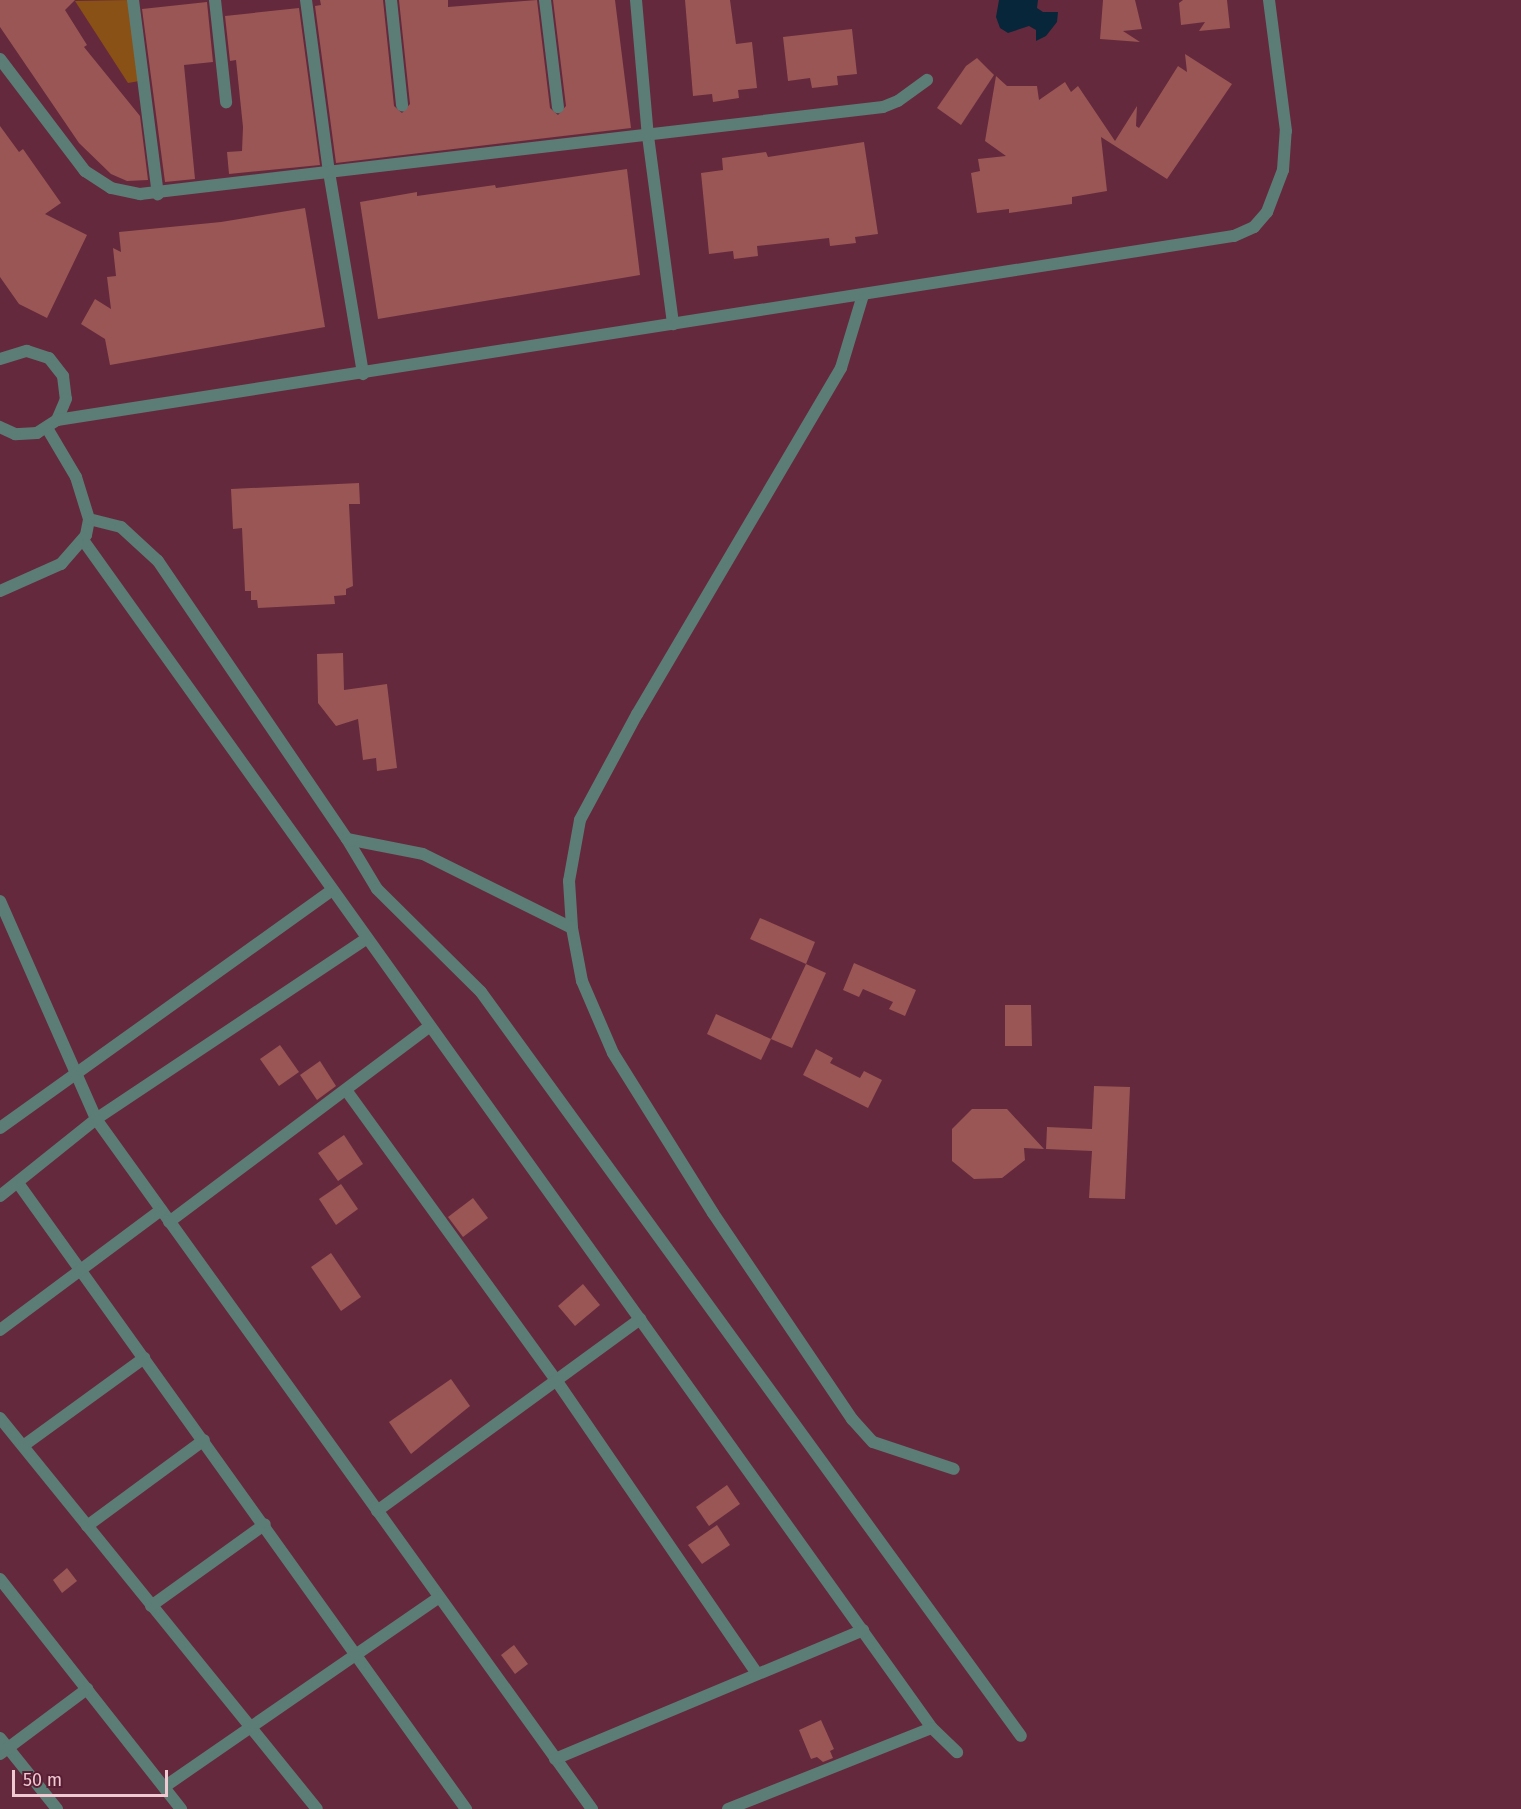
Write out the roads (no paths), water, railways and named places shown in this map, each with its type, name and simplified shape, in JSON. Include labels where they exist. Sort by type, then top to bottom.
[{"type":"street","points":[[133,0],[158,194]]},
{"type":"street","points":[[215,0],[226,102]]},
{"type":"street","points":[[306,0],[329,172],[363,374]]},
{"type":"street","points":[[391,0],[402,105]]},
{"type":"street","points":[[545,0],[558,107]]},
{"type":"street","points":[[636,0],[648,136],[673,324]]},
{"type":"street","points":[[57,420],[363,374],[1234,236],[1254,227],[1272,204],[1283,170],[1286,131],[1269,0]]},
{"type":"street","points":[[0,59],[85,171],[111,188],[158,194],[883,107],[898,101],[927,80]]},
{"type":"street","points":[[863,295],[841,368],[637,714],[580,820],[569,881],[572,928],[582,981],[613,1053],[713,1213],[852,1419],[873,1442],[954,1469]]},
{"type":"street","points":[[0,427],[26,435],[47,428],[57,420],[63,410],[66,387],[57,366],[39,353],[16,351],[2,354]]},
{"type":"street","points":[[0,591],[60,564],[83,540],[89,519],[76,477],[47,428]]},
{"type":"street","points":[[89,519],[121,527],[158,561],[347,839],[377,889],[481,992],[1021,1736]]},
{"type":"street","points":[[83,540],[366,939],[933,1728],[957,1752]]},
{"type":"street","points":[[347,839],[423,854],[572,928]]},
{"type":"street","points":[[0,1128],[75,1072],[332,890]]},
{"type":"street","points":[[0,901],[96,1119],[592,1809]]},
{"type":"street","points":[[0,1196],[96,1119],[366,939]]},
{"type":"street","points":[[169,1222],[429,1027]]},
{"type":"street","points":[[346,1089],[556,1380],[757,1674]]},
{"type":"street","points":[[18,1183],[265,1524],[466,1809]]},
{"type":"street","points":[[0,1330],[161,1210]]},
{"type":"street","points":[[377,1511],[640,1319]]},
{"type":"street","points":[[22,1446],[144,1358]]},
{"type":"street","points":[[0,1418],[317,1809]]},
{"type":"street","points":[[87,1526],[204,1440]]},
{"type":"street","points":[[152,1606],[265,1524]]},
{"type":"street","points":[[1,1583],[181,1809]]},
{"type":"street","points":[[164,1787],[252,1730],[439,1597]]},
{"type":"street","points":[[555,1759],[863,1630]]},
{"type":"street","points":[[5,1752],[87,1689]]},
{"type":"street","points":[[728,1809],[933,1728]]},
{"type":"street","points":[[0,1738],[5,1752],[57,1809]]},
{"type":"water","points":[[999,0],[1038,0],[1037,8],[1043,12],[1058,12],[1057,22],[1046,36],[1036,41],[1036,30],[1029,26],[1008,33],[1000,28],[996,17]]}]
